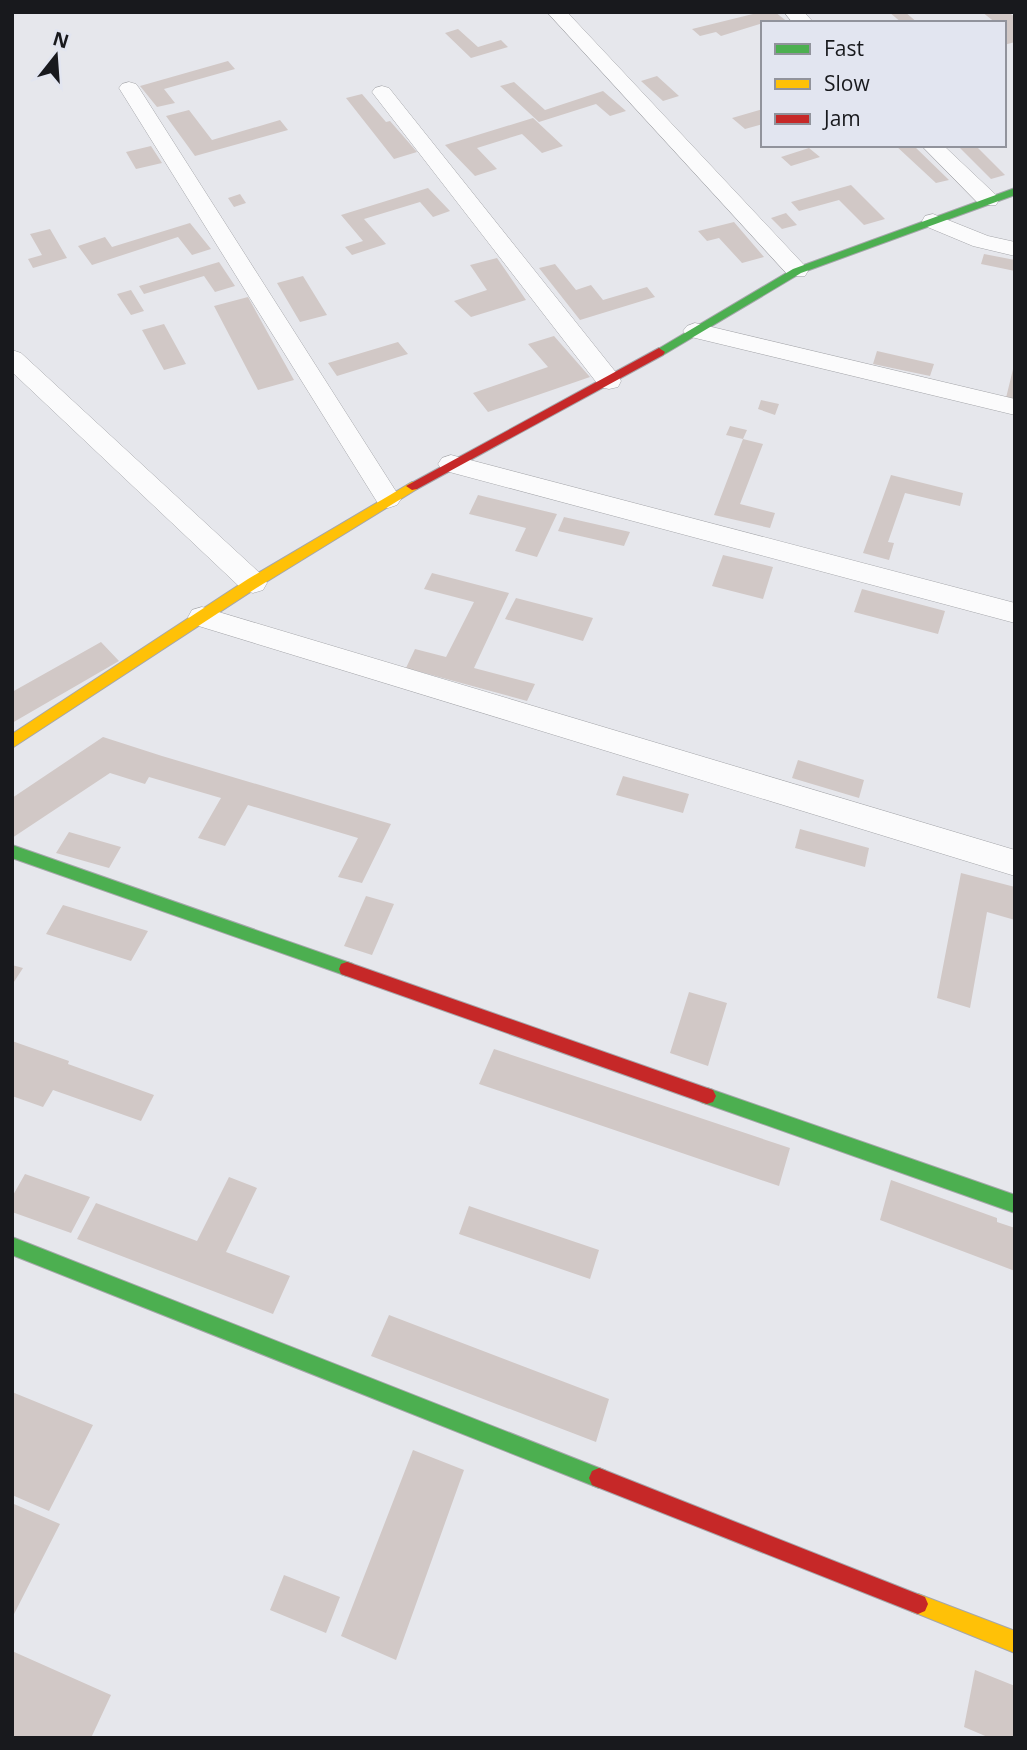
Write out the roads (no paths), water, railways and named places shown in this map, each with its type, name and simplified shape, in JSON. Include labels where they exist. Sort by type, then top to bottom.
[{"type":"street","points":[[555,12],[797,271]]},
{"type":"street","points":[[129,88],[388,499]]},
{"type":"street","points":[[382,92],[609,381]]},
{"type":"street","points":[[933,147],[988,200]]},
{"type":"street","points":[[12,742],[254,583],[388,499],[609,381],[797,271],[1015,191]]},
{"type":"street","points":[[933,221],[981,242],[1015,249]]},
{"type":"street","points":[[695,331],[1015,407]]},
{"type":"street","points":[[12,358],[254,583]]},
{"type":"street","points":[[451,464],[1015,613]]},
{"type":"street","points":[[202,617],[1015,863]]},
{"type":"street","points":[[12,851],[1015,1204]]},
{"type":"street","points":[[12,1246],[1015,1642]]}]
